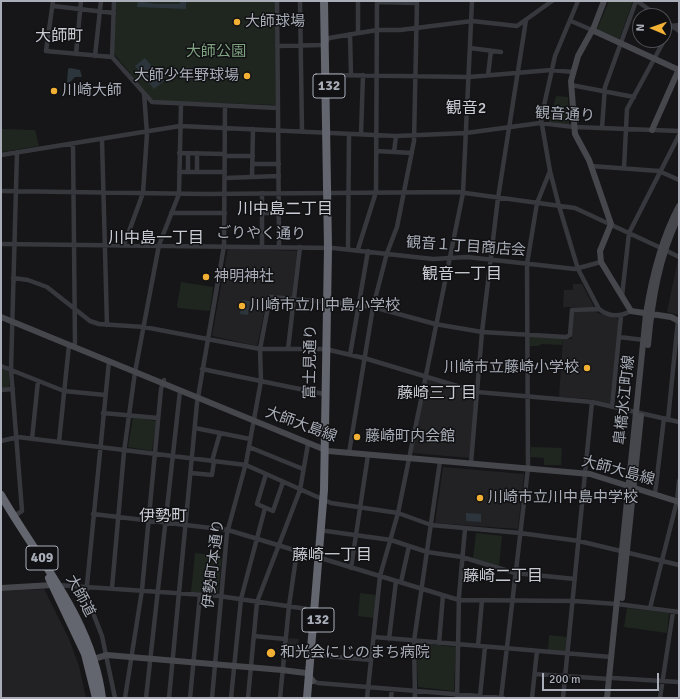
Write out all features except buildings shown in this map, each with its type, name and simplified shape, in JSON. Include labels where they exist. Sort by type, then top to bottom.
[{"type":"highway","name":"富士見通り","points":[[324,1],[329,75],[328,132]]},
{"type":"highway","name":"富士見通り","points":[[326,450],[324,394],[329,302],[330,248],[327,42],[328,1]]},
{"type":"highway","name":"富士見通り","points":[[307,698],[315,655],[325,501],[327,350]]},
{"type":"highway","name":"大師道","points":[[1,495],[78,622],[102,698]]},
{"type":"highway","name":"富士見通り","points":[[312,698],[310,678],[314,610],[326,531],[325,501]]},
{"type":"highway","name":"大師道","points":[[1,503],[56,585]]},
{"type":"highway","name":"大師道","points":[[91,660],[96,698]]},
{"type":"street","points":[[76,54],[81,1]]},
{"type":"street","points":[[95,56],[101,1]]},
{"type":"street","points":[[114,1],[112,57],[154,102],[278,108]]},
{"type":"street","points":[[277,1],[280,246]]},
{"type":"street","points":[[300,1],[302,131]]},
{"type":"street","points":[[358,1],[358,32]]},
{"type":"street","points":[[349,453],[373,307],[387,253],[397,227],[412,153],[414,135],[414,77],[417,2],[376,1],[376,192],[358,249]]},
{"type":"street","points":[[367,698],[380,576],[398,513],[435,324],[463,193],[472,1]]},
{"type":"street","points":[[277,46],[301,46],[327,42],[358,32],[472,21],[514,26],[526,20],[552,1]]},
{"type":"street","points":[[578,1],[571,21],[555,56],[542,110],[542,124],[550,171],[559,206],[578,268],[599,310],[605,314],[621,316],[631,311],[679,320],[678,342],[655,494]]},
{"type":"street","points":[[604,1],[592,30],[579,53],[573,72],[571,85],[574,127],[576,138],[591,166],[611,224],[600,250],[601,262],[631,311]]},
{"type":"street","points":[[602,128],[604,91],[620,43],[636,1],[646,8]]},
{"type":"street","points":[[112,57],[46,51],[53,4],[114,13]]},
{"type":"street","points":[[471,464],[482,332],[498,198],[526,20]]},
{"type":"street","points":[[571,21],[679,70],[652,130]]},
{"type":"street","points":[[672,26],[679,25]]},
{"type":"street","points":[[672,26],[679,31]]},
{"type":"street","points":[[350,34],[352,75]]},
{"type":"street","points":[[470,48],[501,52]]},
{"type":"street","points":[[624,168],[627,109],[660,48]]},
{"type":"street","points":[[488,75],[492,51]]},
{"type":"street","points":[[329,75],[469,77],[551,70],[573,72]]},
{"type":"street","points":[[361,134],[363,75]]},
{"type":"street","points":[[571,85],[634,97]]},
{"type":"street","points":[[124,245],[143,193],[147,132],[144,93]]},
{"type":"street","points":[[112,588],[125,450],[135,372],[159,245],[179,194],[181,104]]},
{"type":"street","points":[[169,698],[198,397],[224,246],[225,106]]},
{"type":"street","name":"観音通り","points":[[1,155],[102,140],[180,126],[396,136],[466,133],[542,124],[679,132]]},
{"type":"street","points":[[252,177],[253,129]]},
{"type":"street","points":[[348,249],[349,134]]},
{"type":"street","points":[[622,298],[629,233],[659,171],[679,135]]},
{"type":"street","points":[[394,152],[396,136]]},
{"type":"street","points":[[102,140],[107,325]]},
{"type":"street","points":[[58,442],[71,346],[75,343],[73,144]]},
{"type":"street","points":[[376,150],[412,153]]},
{"type":"street","points":[[14,516],[22,511],[11,370],[11,321],[17,152]]},
{"type":"street","points":[[179,153],[253,156]]},
{"type":"street","points":[[188,153],[188,172]]},
{"type":"street","points":[[196,172],[197,153]]},
{"type":"street","points":[[253,164],[279,164]]},
{"type":"street","points":[[591,166],[659,171],[679,180]]},
{"type":"street","points":[[91,660],[107,655],[282,670],[310,678],[318,683],[457,696],[501,698],[528,468],[527,264],[537,203],[550,171]]},
{"type":"street","points":[[179,172],[225,172]]},
{"type":"street","points":[[225,178],[279,176]]},
{"type":"street","points":[[1,191],[179,194],[349,192],[463,193],[576,208],[679,257]]},
{"type":"street","points":[[262,193],[262,246]]},
{"type":"street","name":"皐橋水江町線","points":[[639,413],[644,340],[648,314],[663,249],[679,206]]},
{"type":"street","points":[[171,213],[225,213]]},
{"type":"street","points":[[262,213],[279,213]]},
{"type":"street","name":"皐橋水江町線","points":[[663,249],[679,216]]},
{"type":"street","name":"ごりやく通り","points":[[1,244],[280,246],[330,248]]},
{"type":"street","points":[[288,349],[300,247]]},
{"type":"street","name":"観音１丁目商店会","points":[[330,248],[358,249],[433,259],[467,257],[578,268],[601,262]]},
{"type":"street","points":[[350,355],[368,251]]},
{"type":"street","points":[[13,278],[28,280],[46,287],[94,323],[144,327],[260,349],[327,350],[364,358],[477,392],[592,402],[679,422]]},
{"type":"street","name":"伊勢町本通り","points":[[212,698],[228,530],[246,465],[254,421],[260,381],[260,349],[270,297],[295,299]]},
{"type":"street","points":[[295,299],[373,307],[435,324],[482,332],[528,335],[570,336],[572,310],[599,310]]},
{"type":"street","name":"皐橋水江町線","points":[[607,698],[611,679],[625,552],[648,314]]},
{"type":"street","points":[[612,406],[621,316]]},
{"type":"street","name":"大師大島線","points":[[1,317],[180,391],[198,397],[308,444],[326,450],[409,459],[585,474],[678,502]]},
{"type":"street","points":[[619,337],[644,340]]},
{"type":"street","points":[[109,361],[86,586],[87,599],[95,613],[107,655],[115,698],[125,698],[142,590],[158,418],[163,384]]},
{"type":"street","points":[[1,366],[64,391],[105,395]]},
{"type":"street","points":[[202,370],[324,394]]},
{"type":"street","points":[[32,439],[38,381]]},
{"type":"street","points":[[1,390],[13,389]]},
{"type":"street","points":[[146,698],[180,391]]},
{"type":"street","points":[[563,698],[574,601],[592,402]]},
{"type":"street","points":[[103,413],[158,418]]},
{"type":"street","points":[[195,428],[250,439]]},
{"type":"street","points":[[191,473],[212,475],[213,461],[220,432]]},
{"type":"street","points":[[1,441],[16,437],[246,465],[325,501],[398,513],[431,525],[520,533],[579,541],[679,565]]},
{"type":"street","points":[[248,698],[257,602],[300,490],[308,444]]},
{"type":"street","points":[[249,447],[304,469]]},
{"type":"street","points":[[351,568],[368,455]]},
{"type":"street","points":[[415,698],[414,640],[440,461]]},
{"type":"street","points":[[266,474],[257,504],[273,511],[282,482]]},
{"type":"street","points":[[650,608],[678,502],[679,483]]},
{"type":"street","points":[[232,698],[240,599],[265,508]]},
{"type":"street","points":[[93,514],[228,530],[459,600],[574,601],[619,604],[679,612]]},
{"type":"street","points":[[457,696],[459,600],[465,529]]},
{"type":"street","points":[[326,531],[391,540],[427,552],[462,557],[515,573],[575,579]]},
{"type":"street","points":[[389,639],[398,582],[409,546]]},
{"type":"street","points":[[280,698],[285,639],[296,551]]},
{"type":"street","points":[[1,588],[56,585],[158,591],[240,599],[314,610]]},
{"type":"street","points":[[190,698],[200,595]]},
{"type":"street","points":[[439,643],[443,595]]},
{"type":"street","points":[[478,646],[482,600]]},
{"type":"street","name":"皐橋水江町線","points":[[611,698],[611,657],[619,604]]},
{"type":"street","points":[[660,698],[673,612]]},
{"type":"street","points":[[254,636],[285,639]]},
{"type":"street","points":[[374,638],[414,640],[611,657]]},
{"type":"street","points":[[478,697],[485,647]]},
{"type":"street","points":[[532,698],[537,651]]},
{"type":"street","points":[[315,655],[371,660]]},
{"type":"street","points":[[535,674],[679,682]]},
{"type":"street","points":[[391,698],[392,689]]},
{"type":"shaded area","points":[[138,1],[156,4],[179,4],[182,1],[186,1],[186,9],[137,7]]},
{"type":"shaded area","points":[[145,58],[164,81],[154,89],[135,66]]},
{"type":"shaded area","points":[[68,69],[80,70],[82,77],[75,77],[69,83],[67,82]]},
{"type":"shaded area","name":"川崎市立川中島小学校","points":[[228,248],[297,251],[292,297],[268,295],[257,346],[212,336]]},
{"type":"shaded area","points":[[679,259],[679,315],[667,312]]},
{"type":"shaded area","points":[[573,284],[582,284],[594,307],[563,307],[564,290],[573,290]]},
{"type":"shaded area","points":[[242,300],[250,301],[248,315],[240,314]]},
{"type":"shaded area","name":"川崎市立藤崎小学校","points":[[573,311],[595,311],[597,313],[617,318],[619,321],[610,403],[608,404],[591,399],[559,397],[563,338],[572,339]]},
{"type":"shaded area","points":[[427,378],[475,393],[470,458],[412,453]]},
{"type":"shaded area","name":"川崎市立川中島中学校","points":[[443,467],[524,474],[518,529],[435,523]]},
{"type":"shaded area","points":[[466,513],[481,514],[481,522],[466,521]]},
{"type":"shaded area","points":[[44,589],[69,639],[79,666],[86,698],[1,698],[1,591]]},
{"type":"shaded area","points":[[287,638],[299,639],[298,647],[305,648],[304,657],[285,655]]},
{"type":"green space","name":"大師公園","points":[[116,1],[275,1],[276,105],[153,101],[114,54]]},
{"type":"green space","points":[[609,1],[633,1],[619,40],[597,29]]},
{"type":"green space","points":[[556,96],[568,97],[569,124],[549,122]]},
{"type":"green space","points":[[1,129],[35,130],[39,146],[1,152]]},
{"type":"green space","points":[[181,282],[213,287],[210,311],[178,308],[177,306]]},
{"type":"green space","points":[[530,337],[563,338],[562,345],[542,344],[538,346],[529,346]]},
{"type":"green space","points":[[1,368],[9,372],[9,388],[1,389]]},
{"type":"green space","points":[[133,417],[156,421],[152,451],[128,447]]},
{"type":"green space","points":[[531,447],[562,448],[561,465],[544,465],[544,458],[530,457]]},
{"type":"green space","points":[[476,533],[502,536],[499,566],[473,558]]},
{"type":"green space","points":[[195,553],[222,556],[218,594],[191,592]]},
{"type":"green space","points":[[360,593],[376,595],[374,618],[358,616]]},
{"type":"green space","points":[[627,608],[669,613],[667,633],[624,627]]},
{"type":"green space","points":[[549,635],[567,637],[566,652],[548,650]]},
{"type":"green space","points":[[418,643],[456,647],[454,691],[418,687],[416,645]]},
{"type":"place","name":"大師球場","points":[[237,22]]},
{"type":"place","name":"大師少年野球場","points":[[247,76]]},
{"type":"place","name":"川崎大師","points":[[54,91]]},
{"type":"place","name":"神明神社","points":[[206,277]]},
{"type":"place","name":"川崎市立川中島小学校","points":[[242,306]]},
{"type":"place","name":"川崎市立藤崎小学校","points":[[587,368]]},
{"type":"place","name":"藤崎町内会館","points":[[357,437]]},
{"type":"place","name":"川崎市立川中島中学校","points":[[480,498]]},
{"type":"place","name":"和光会にじのまち病院","points":[[271,653]]},
{"type":"district","name":"大師町","points":[[59,37]]},
{"type":"district","name":"観音2","points":[[466,109]]},
{"type":"district","name":"川中島二丁目","points":[[285,210]]},
{"type":"district","name":"川中島一丁目","points":[[156,239]]},
{"type":"district","name":"観音一丁目","points":[[462,275]]},
{"type":"district","name":"藤崎三丁目","points":[[437,394]]},
{"type":"district","name":"伊勢町","points":[[163,517]]},
{"type":"district","name":"藤崎一丁目","points":[[332,556]]},
{"type":"district","name":"藤崎二丁目","points":[[503,577]]}]
